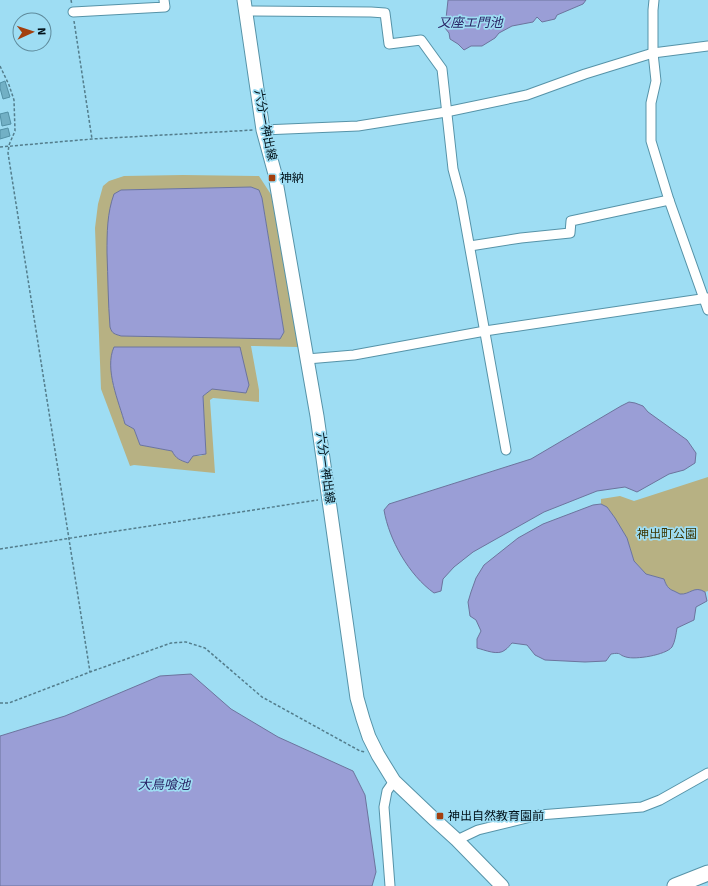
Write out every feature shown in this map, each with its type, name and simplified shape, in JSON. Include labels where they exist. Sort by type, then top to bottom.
[{"type":"highway","points":[[675,886],[708,873]]},
{"type":"main road","name":"六分一神出線","points":[[244,5],[263,130],[278,187],[317,416],[357,698],[363,719],[369,737],[394,781],[457,840],[502,886]]},
{"type":"street","points":[[73,12],[166,7],[164,0]]},
{"type":"street","points":[[654,0],[653,53],[656,81],[651,103],[651,141],[669,200],[706,299],[708,310]]},
{"type":"street","points":[[244,5],[385,13],[388,44],[421,40],[442,69],[453,169],[461,199],[470,246],[506,450]]},
{"type":"street","points":[[263,130],[358,126],[446,112],[527,95],[585,74],[653,53],[708,46]]},
{"type":"street","points":[[470,246],[521,238],[570,233],[571,221],[669,200]]},
{"type":"street","points":[[307,359],[354,355],[485,331],[706,299]]},
{"type":"street","points":[[457,840],[478,830],[539,815],[642,807],[660,800],[708,773]]},
{"type":"street","points":[[390,886],[384,807],[387,791],[394,781]]},
{"type":"path","points":[[71,0],[92,139]]},
{"type":"path","points":[[0,66],[14,100],[15,131],[8,153],[90,672]]},
{"type":"path","points":[[0,147],[92,139],[263,130]]},
{"type":"path","points":[[0,549],[329,498]]},
{"type":"path","points":[[0,703],[9,703],[171,643],[186,642],[205,648],[262,697],[360,751],[378,755]]},
{"type":"green space","points":[[124,176],[259,176],[272,196],[298,347],[251,346],[259,390],[259,402],[213,398],[210,400],[215,473],[134,465],[130,466],[101,389],[95,228],[98,204],[103,186],[109,181]],"holes":[[[251,187],[259,190],[262,198],[284,332],[280,339],[114,195],[122,190]],[[114,347],[240,347],[212,389],[203,396],[206,454],[193,456],[140,445],[134,429],[125,424],[113,384],[111,368]]]},
{"type":"green space","name":"神出町公園","points":[[708,477],[708,591],[705,592],[695,590],[680,594],[669,588],[664,579],[646,574],[634,561],[627,538],[607,507],[601,504],[601,499],[620,496],[634,501]]},
{"type":"water","name":"又座エ門池","points":[[448,0],[586,0],[583,4],[557,15],[555,19],[542,22],[537,17],[533,22],[512,26],[499,33],[495,38],[482,46],[471,46],[464,50],[450,39],[449,33],[445,28]]},
{"type":"water","points":[[251,187],[259,190],[262,198],[284,332],[280,339],[121,336],[115,334],[110,327],[109,318],[107,246],[109,216],[114,194],[121,190]]},
{"type":"water","points":[[114,347],[240,347],[249,385],[246,393],[212,389],[203,396],[206,454],[193,456],[188,463],[178,459],[172,451],[140,445],[134,429],[125,424],[116,396],[111,365],[111,356]]},
{"type":"water","points":[[629,402],[643,406],[648,412],[687,440],[696,453],[695,463],[684,470],[669,474],[637,492],[625,487],[597,491],[544,512],[473,552],[454,567],[443,579],[441,591],[434,593],[416,577],[395,545],[390,533],[384,510],[389,504],[531,459]]},
{"type":"water","points":[[601,504],[607,507],[615,518],[627,538],[634,561],[646,574],[664,579],[669,588],[680,594],[695,590],[705,592],[707,601],[696,607],[694,620],[677,628],[672,647],[669,650],[650,656],[630,658],[614,653],[611,654],[606,661],[585,662],[545,660],[535,655],[527,645],[512,643],[502,652],[491,652],[477,648],[477,639],[481,631],[476,620],[470,616],[468,602],[476,578],[484,565],[518,538],[543,524],[593,505]]},
{"type":"water","name":"大鳥喰池","points":[[191,674],[231,709],[278,737],[353,771],[365,795],[376,872],[372,886],[0,886],[0,736],[65,716],[160,676]]},
{"type":"building","points":[[5,81],[10,97],[3,99],[0,83]]},
{"type":"building","points":[[8,112],[11,124],[2,126],[0,114]]},
{"type":"building","points":[[8,128],[10,136],[0,139],[0,130]]},
{"type":"place","name":"神納","points":[[272,178]]},
{"type":"place","name":"神出自然教育園前","points":[[440,816]]}]
